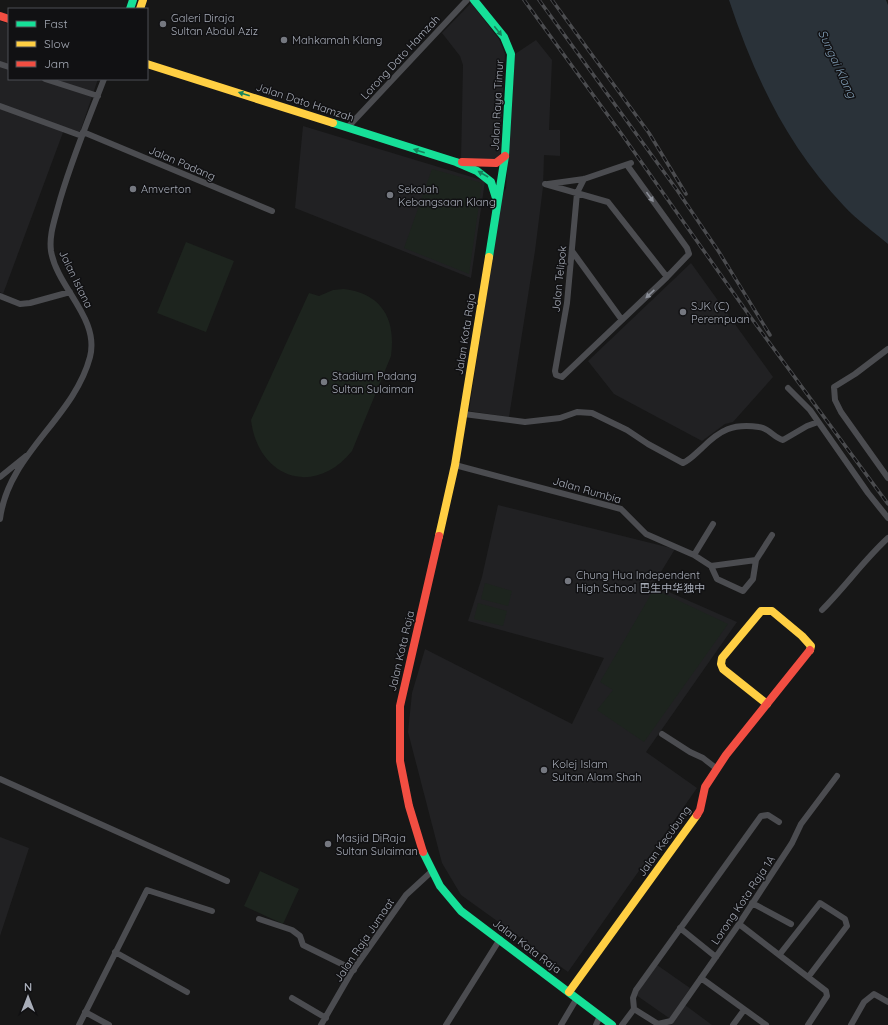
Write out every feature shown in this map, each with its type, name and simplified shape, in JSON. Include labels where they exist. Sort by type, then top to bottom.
[{"type":"main road","name":"Jalan Raya Timur","points":[[474,0],[504,37],[511,54],[505,156],[501,187],[496,198]]},
{"type":"main road","name":"Jalan Dato Hamzah","points":[[148,64],[348,127],[375,138],[456,162]]},
{"type":"main road","points":[[456,162],[496,162],[505,156]]},
{"type":"main road","points":[[456,162],[485,175],[492,181],[496,198]]},
{"type":"main road","name":"Jalan Kota Raja","points":[[496,198],[455,465],[400,706],[400,761],[409,806],[425,859],[440,886],[461,910],[612,1025]]},
{"type":"main road","name":"Jalan Kecubung","points":[[569,992],[700,810],[706,787],[726,754],[810,650],[811,646],[802,636],[772,611],[766,610],[761,611],[722,658],[721,664],[723,669],[766,704]]},
{"type":"street","name":"Lorong Dato Hamzah","points":[[348,127],[467,0]]},
{"type":"street","points":[[48,80],[98,96]]},
{"type":"street","name":"Jalan Istana","points":[[0,519],[1,504],[5,494],[30,452],[78,390],[90,358],[91,347],[88,325],[53,259],[50,241],[64,187],[104,80]]},
{"type":"street","name":"Jalan Padang","points":[[0,106],[83,134],[272,211]]},
{"type":"street","points":[[572,251],[622,320],[667,278],[687,257],[688,250],[629,164],[584,179],[545,184],[608,202],[667,278]]},
{"type":"street","name":"Jalan Telipok","points":[[584,179],[577,193],[567,303],[555,371],[556,375],[562,377],[622,320]]},
{"type":"street","points":[[0,296],[20,304],[30,304],[70,292]]},
{"type":"street","points":[[888,349],[855,374],[834,387],[835,400],[841,412],[888,478]]},
{"type":"street","points":[[788,388],[805,404],[868,494],[888,518]]},
{"type":"street","points":[[464,414],[525,422],[560,418],[577,412],[592,413],[627,430],[654,448],[683,463],[690,460],[703,447],[727,428],[733,426],[760,427],[783,440],[807,426],[818,422]]},
{"type":"street","name":"Jalan Istana","points":[[0,477],[30,452]]},
{"type":"street","name":"Jalan Rumbia","points":[[455,465],[621,509],[646,534],[694,555],[711,566],[717,579],[743,591],[753,579],[756,560],[772,535]]},
{"type":"street","points":[[2,488],[5,494]]},
{"type":"street","points":[[694,555],[713,524]]},
{"type":"street","points":[[822,610],[842,590],[875,550],[888,538]]},
{"type":"street","points":[[711,566],[756,560]]},
{"type":"street","points":[[662,734],[690,752],[703,758],[717,769]]},
{"type":"street","name":"Lorong Kota Raja 1A","points":[[658,1024],[671,1021],[739,924],[792,843],[801,824],[837,776]]},
{"type":"street","points":[[0,779],[227,881]]},
{"type":"street","points":[[622,1025],[634,1009],[633,998],[636,990],[761,816],[768,814],[779,822]]},
{"type":"street","name":"Jalan Raja Jumaat","points":[[322,1025],[354,970],[406,895],[431,872]]},
{"type":"street","points":[[79,1025],[147,890],[212,911]]},
{"type":"street","points":[[752,903],[791,924]]},
{"type":"street","points":[[780,954],[820,903],[845,919],[847,926],[809,976]]},
{"type":"street","points":[[259,919],[292,930],[300,936],[302,945],[354,970]]},
{"type":"street","points":[[739,924],[823,987],[827,996],[808,1025]]},
{"type":"street","points":[[680,928],[716,957]]},
{"type":"street","points":[[446,1025],[500,939]]},
{"type":"street","points":[[115,952],[187,992]]},
{"type":"street","points":[[701,978],[766,1025]]},
{"type":"street","points":[[851,1025],[869,997],[874,994],[888,1002]]},
{"type":"street","points":[[292,998],[326,1018]]},
{"type":"street","points":[[561,1025],[577,998]]},
{"type":"street","points":[[634,1009],[658,1024]]},
{"type":"street","points":[[733,1025],[744,1010]]},
{"type":"street","points":[[86,1012],[109,1025]]},
{"type":"street","points":[[596,1025],[600,1016]]},
{"type":"shaded area","points":[[471,3],[499,39],[505,54],[500,155],[494,160],[461,160],[463,65],[460,56],[442,33]]},
{"type":"shaded area","points":[[0,21],[8,24],[8,80],[98,80],[80,132],[65,127],[3,294],[0,292]]},
{"type":"shaded area","points":[[536,40],[552,60],[549,130],[560,130],[560,156],[544,155],[543,187],[535,251],[509,417],[469,411],[501,199],[506,188],[515,54]]},
{"type":"shaded area","name":"Sekolah Kebangsaan Klang","points":[[303,126],[485,181],[471,278],[295,208]]},
{"type":"shaded area","points":[[432,169],[482,183],[469,274],[404,248]]},
{"type":"shaded area","points":[[186,242],[234,261],[206,332],[157,313]]},
{"type":"shaded area","name":"SJK (C) Perempuan","points":[[691,263],[773,377],[733,422],[725,424],[702,441],[614,394],[588,361]]},
{"type":"shaded area","name":"Stadium Padang Sultan Sulaiman","points":[[344,289],[357,292],[368,297],[377,303],[384,311],[389,320],[391,331],[391,356],[352,451],[337,466],[321,474],[305,477],[290,475],[276,468],[264,456],[256,440],[251,420],[309,293],[319,296],[333,290]]},
{"type":"shaded area","name":"Kolej Islam Sultan Alam Shah","points":[[498,505],[675,549],[653,585],[737,622],[646,752],[697,788],[568,972],[461,895],[442,863],[408,732],[412,693],[425,649],[572,724],[604,658],[468,621],[482,577]]},
{"type":"shaded area","points":[[485,583],[512,591],[508,606],[481,599]]},
{"type":"shaded area","points":[[654,589],[728,624],[644,742],[597,710],[613,690],[600,682]]},
{"type":"shaded area","points":[[478,603],[507,611],[503,626],[474,619]]},
{"type":"shaded area","points":[[0,837],[29,848],[0,936]]},
{"type":"shaded area","points":[[260,871],[299,889],[283,924],[244,906]]},
{"type":"shaded area","points":[[657,965],[690,988],[681,1002],[712,1025],[664,1025],[669,1018],[636,995]]},
{"type":"water","name":"Sungai Klang","points":[[729,0],[886,0],[888,5],[888,244],[844,206],[824,183],[789,135],[762,84],[750,57]]},
{"type":"railway","points":[[524,0],[623,136],[749,315],[888,504]]},
{"type":"railway","points":[[539,0],[677,190],[719,252],[770,335]]},
{"type":"railway","points":[[552,0],[649,133],[686,194]]},
{"type":"traffic: fast","points":[[130,8],[133,0]]},
{"type":"traffic: fast","points":[[474,0],[504,37],[511,54],[505,156],[489,257]]},
{"type":"traffic: fast","points":[[333,123],[456,162],[477,171],[491,182],[496,198]]},
{"type":"traffic: fast","points":[[423,852],[440,886],[461,911],[612,1025]]},
{"type":"traffic: slow","points":[[140,8],[143,0]]},
{"type":"traffic: slow","points":[[148,64],[333,123]]},
{"type":"traffic: slow","points":[[439,536],[455,465],[489,257]]},
{"type":"traffic: slow","points":[[767,704],[723,669],[721,664],[722,658],[761,611],[772,611],[802,636],[811,646],[810,650]]},
{"type":"traffic: slow","points":[[569,992],[697,815]]},
{"type":"traffic: jam","points":[[0,16],[8,19]]},
{"type":"traffic: jam","points":[[462,162],[496,163],[505,156]]},
{"type":"traffic: jam","points":[[423,852],[409,806],[400,761],[400,706],[439,536]]},
{"type":"traffic: jam","points":[[697,815],[700,810],[705,787],[726,755],[810,650]]},
{"type":"place","name":"Galeri Diraja Sultan Abdul Aziz","points":[[163,24]]},
{"type":"place","name":"Mahkamah Klang","points":[[284,40]]},
{"type":"place","name":"Amverton","points":[[133,189]]},
{"type":"place","name":"Sekolah Kebangsaan Klang","points":[[390,195]]},
{"type":"place","name":"SJK (C) Perempuan","points":[[683,312]]},
{"type":"place","name":"Stadium Padang Sultan Sulaiman","points":[[324,382]]},
{"type":"place","name":"Chung Hua Independent High School 巴生中华独中","points":[[568,581]]},
{"type":"place","name":"Kolej Islam Sultan Alam Shah","points":[[544,770]]},
{"type":"place","name":"Masjid DiRaja Sultan Sulaiman","points":[[328,844]]}]
